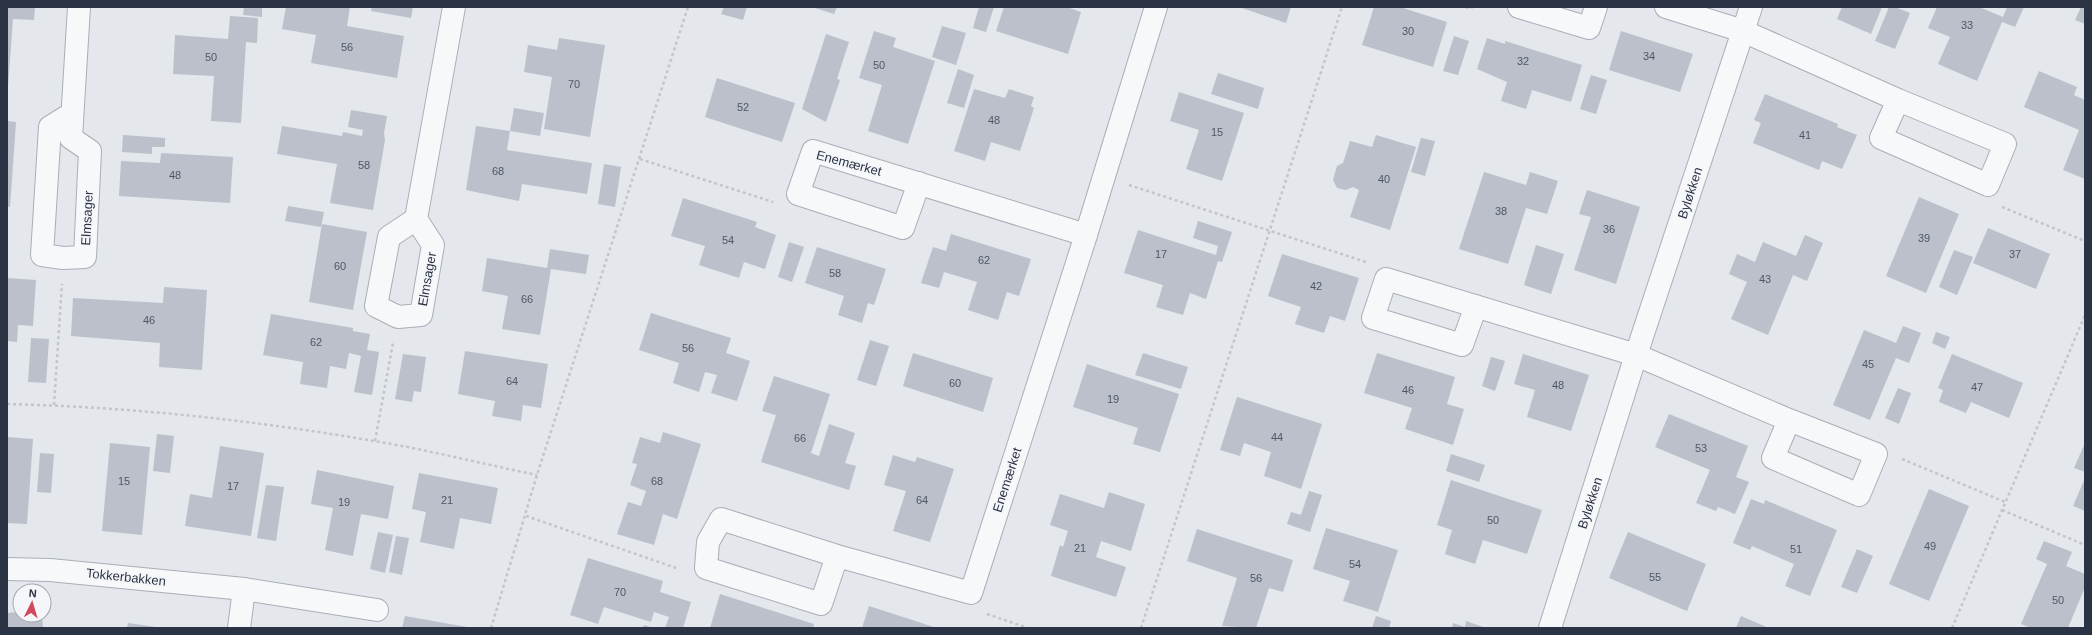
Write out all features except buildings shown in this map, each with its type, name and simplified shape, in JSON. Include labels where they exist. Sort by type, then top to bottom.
[{"type":"street","name":"Elmsager","points":[[71,114],[50,127],[42,255],[63,258],[85,257],[90,151],[71,138],[71,114],[79,7]]},
{"type":"street","points":[[398,317],[376,306],[389,237],[416,219],[454,7]]},
{"type":"street","name":"Enemærket","points":[[971,593],[1086,235],[1156,7]]},
{"type":"street","points":[[1519,7],[1589,28],[1596,7]]},
{"type":"street","points":[[1666,7],[1743,31],[1898,100],[2005,144],[1988,185],[1881,138],[1898,100]]},
{"type":"street","name":"Byløkken","points":[[1550,628],[1636,355],[1751,7]]},
{"type":"street","name":"Enemærket","points":[[798,194],[812,151],[1086,235]]},
{"type":"street","points":[[798,194],[903,228],[919,183]]},
{"type":"street","name":"Elmsager","points":[[398,317],[421,315],[433,245],[416,219]]},
{"type":"street","points":[[1476,306],[1462,345],[1374,318],[1386,279],[1476,306],[1636,355],[1789,420],[1876,454],[1860,495],[1774,458],[1789,420]]},
{"type":"street","points":[[837,556],[821,604],[706,568],[708,542],[721,519],[837,556],[971,593]]},
{"type":"street","name":"Tokkerbakken","points":[[7,569],[50,570],[244,589],[377,610]]},
{"type":"street","points":[[239,628],[244,589]]},
{"type":"path","points":[[491,628],[526,516],[537,475],[688,7]]},
{"type":"path","points":[[1141,628],[1268,231],[1342,7]]},
{"type":"path","points":[[1466,7],[1471,9],[1472,7]]},
{"type":"path","points":[[640,158],[778,204],[798,194]]},
{"type":"path","points":[[1104,177],[1380,267],[1386,279]]},
{"type":"path","points":[[1988,185],[1984,199],[2085,241]]},
{"type":"path","points":[[54,405],[63,258]]},
{"type":"path","points":[[1952,628],[2085,315]]},
{"type":"path","points":[[375,441],[398,317]]},
{"type":"path","points":[[7,404],[135,409],[215,417],[375,441],[537,475]]},
{"type":"path","points":[[1876,454],[1888,453],[2005,502]]},
{"type":"path","points":[[2002,510],[2085,545]]},
{"type":"path","points":[[526,516],[687,572],[706,568]]},
{"type":"path","points":[[971,593],[977,610],[1028,628]]}]
